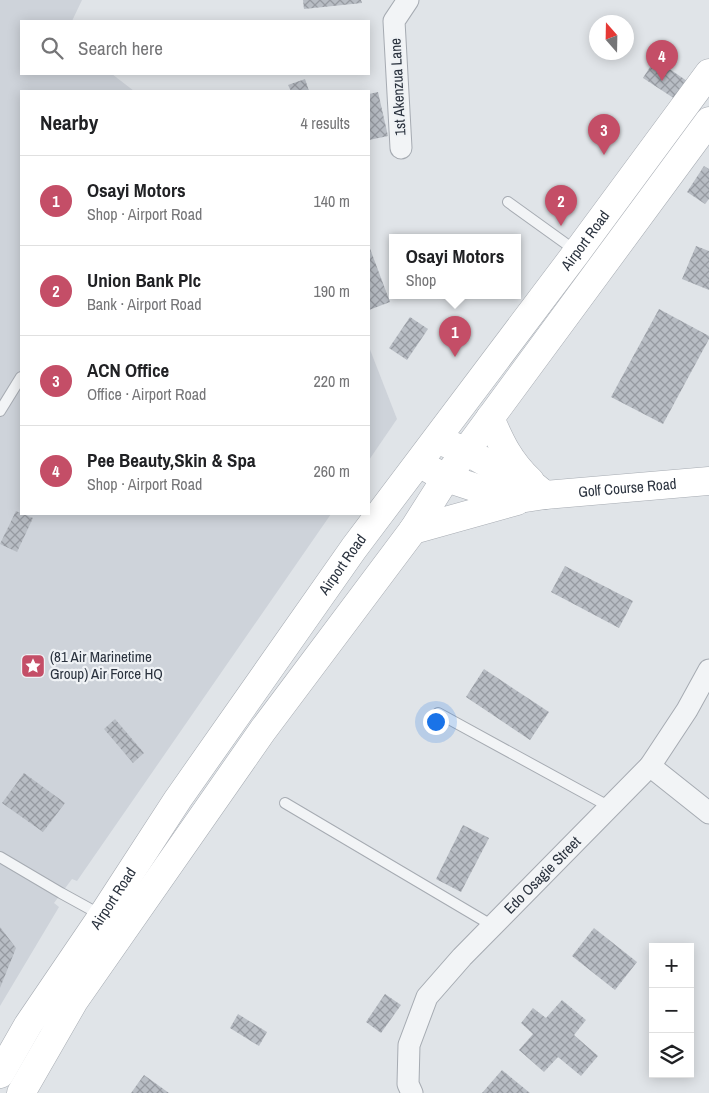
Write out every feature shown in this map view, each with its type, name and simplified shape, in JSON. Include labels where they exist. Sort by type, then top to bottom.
[{"type":"main road","name":"Airport Road","points":[[0,1074],[28,1025],[183,791],[354,548],[709,73]]},
{"type":"main road","name":"Airport Road","points":[[21,1093],[74,1001],[263,730],[413,530],[446,478],[709,121]]},
{"type":"main road","points":[[413,530],[535,493],[502,446],[490,418]]},
{"type":"main road","name":"Golf Course Road","points":[[436,440],[466,451],[515,479],[535,493]]},
{"type":"main road","name":"Golf Course Road","points":[[418,464],[446,478],[498,495],[519,499],[535,493],[709,481]]},
{"type":"street","name":"1st Akenzua Lane","points":[[401,148],[394,21],[408,0]]},
{"type":"street","name":"Edo Osagie Street","points":[[412,1093],[408,1084],[409,1045],[427,997],[462,957],[650,766],[687,710],[709,670]]},
{"type":"street","points":[[650,766],[709,814]]},
{"type":"lane","points":[[508,202],[577,252]]},
{"type":"lane","points":[[0,411],[20,379]]},
{"type":"lane","points":[[438,713],[610,806]]},
{"type":"lane","points":[[285,803],[493,926]]},
{"type":"lane","points":[[0,857],[102,916]]},
{"type":"shaded area","points":[[0,0],[82,0],[72,20],[20,20],[20,75],[113,75],[133,90],[20,90],[20,515],[330,515],[77,881],[72,879],[54,903],[59,907],[0,1006]]},
{"type":"shaded area","points":[[370,350],[397,419],[370,459]]},
{"type":"building","points":[[303,0],[361,0],[362,3],[304,9]]},
{"type":"building","points":[[655,59],[687,81],[675,99],[643,78]]},
{"type":"building","points":[[305,79],[309,90],[290,90],[288,85]]},
{"type":"building","points":[[378,92],[388,136],[370,140],[370,94]]},
{"type":"building","points":[[704,166],[709,169],[709,199],[705,204],[687,192]]},
{"type":"building","points":[[696,246],[709,251],[709,290],[682,279]]},
{"type":"building","points":[[370,249],[390,302],[370,310]]},
{"type":"building","points":[[659,309],[709,336],[663,424],[611,397]]},
{"type":"building","points":[[410,317],[428,329],[407,360],[389,348]]},
{"type":"building","points":[[16,511],[20,513],[20,515],[33,518],[17,552],[0,544]]},
{"type":"building","points":[[565,566],[633,601],[619,628],[551,592]]},
{"type":"building","points":[[484,669],[549,712],[530,740],[466,697]]},
{"type":"building","points":[[115,719],[144,753],[133,763],[104,729]]},
{"type":"building","points":[[24,773],[65,803],[43,832],[2,803]]},
{"type":"building","points":[[463,825],[489,838],[461,892],[436,879]]},
{"type":"building","points":[[0,927],[16,948],[0,988]]},
{"type":"building","points":[[594,928],[637,962],[615,990],[572,956]]},
{"type":"building","points":[[385,994],[401,1005],[381,1033],[366,1022]]},
{"type":"building","points":[[562,1000],[586,1020],[574,1035],[598,1056],[581,1076],[558,1057],[544,1072],[519,1050],[533,1034],[521,1023],[533,1008],[546,1018]]},
{"type":"building","points":[[238,1014],[267,1032],[259,1046],[230,1028]]},
{"type":"building","points":[[502,1070],[530,1093],[482,1093]]},
{"type":"building","points":[[144,1075],[169,1093],[131,1093]]},
{"type":"place","name":"Pee Beauty,Skin & Spa","points":[[662,81]]},
{"type":"place","name":"ACN Office","points":[[604,155]]},
{"type":"place","name":"Union Bank Plc","points":[[561,226]]},
{"type":"place","name":"Osayi Motors","points":[[455,357]]},
{"type":"place","name":"(81 Air Marinetime Group) Air Force HQ","points":[[33,666]]}]
